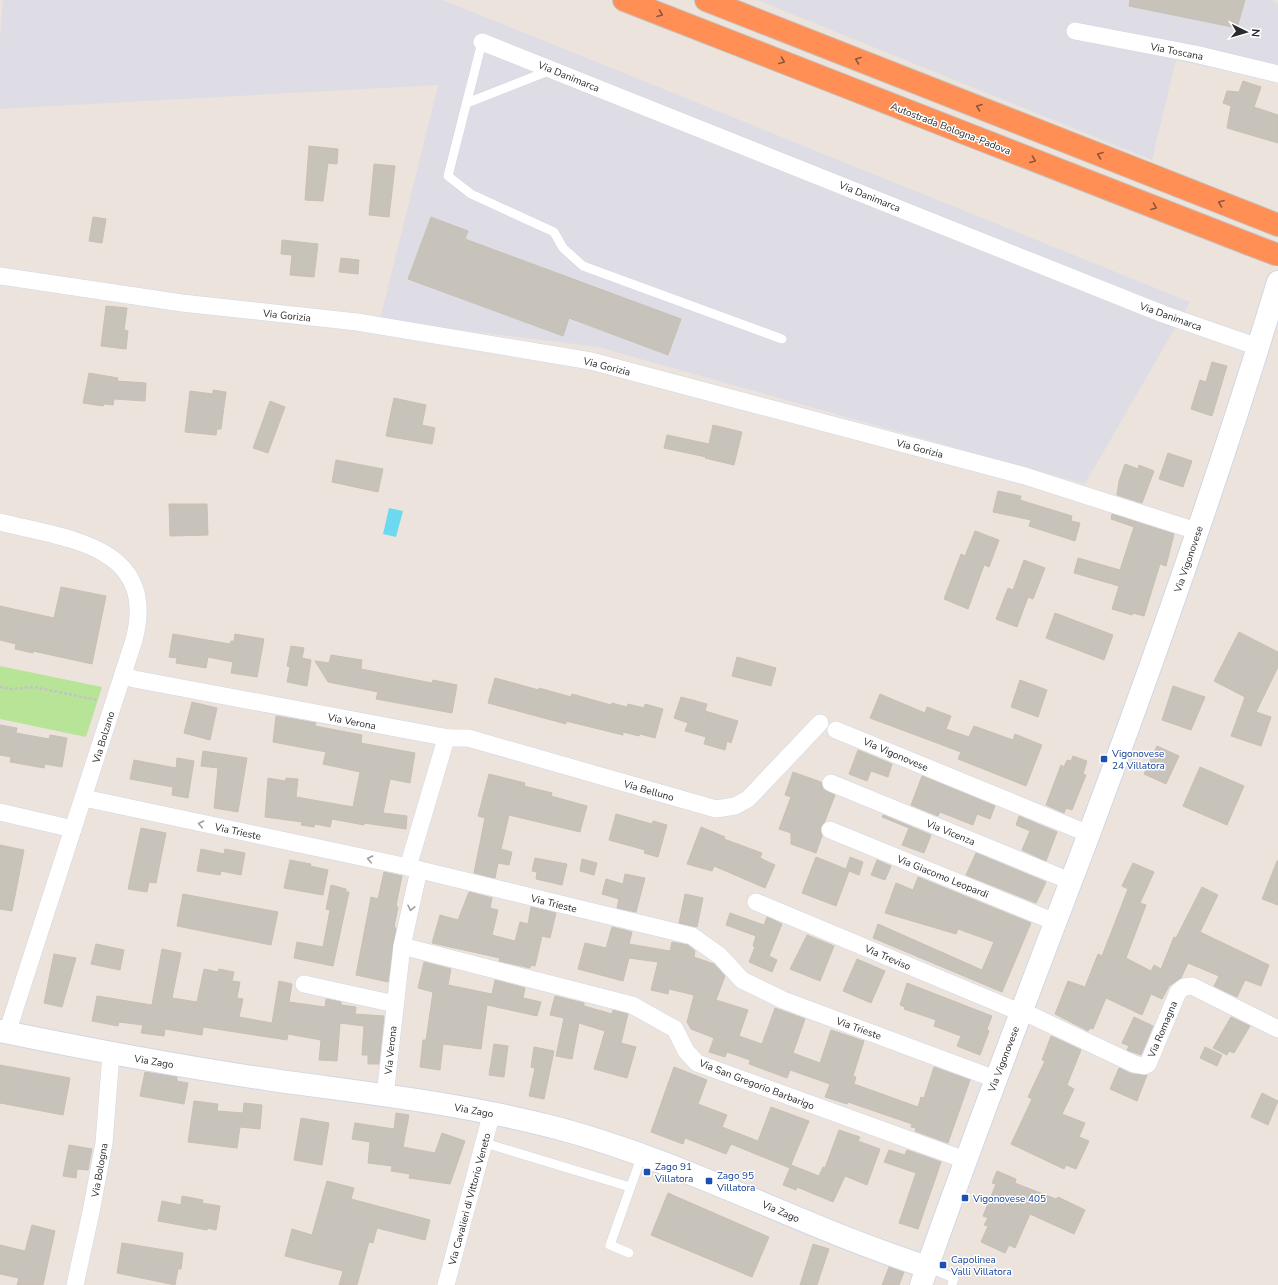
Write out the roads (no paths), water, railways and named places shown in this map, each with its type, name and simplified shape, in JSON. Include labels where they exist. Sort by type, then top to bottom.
[{"type":"highway","name":"Autostrada Bologna-Padova","points":[[624,0],[1278,255]]},
{"type":"highway","points":[[706,0],[1278,225]]},
{"type":"main road","name":"Via Vigonovese","points":[[924,1276],[995,1078],[1089,834],[1198,530],[1278,282]]},
{"type":"main road","name":"Via Zago","points":[[4,1032],[111,1054],[262,1079],[492,1112],[557,1128],[642,1155],[714,1182],[924,1276]]},
{"type":"street","name":"Via Toscana","points":[[1076,31],[1195,54],[1278,74]]},
{"type":"street","name":"Via Danimarca","points":[[482,42],[1163,314],[1258,347]]},
{"type":"street","name":"Via Gorizia","points":[[0,276],[182,303],[357,322],[591,361],[1025,476],[1187,528],[1198,530]]},
{"type":"street","name":"Via Bolzano","points":[[0,522],[93,546],[115,559],[129,576],[138,602],[139,623],[84,798],[4,1032]]},
{"type":"street","name":"Via Verona","points":[[123,675],[134,679],[449,738]]},
{"type":"street","name":"Via Belluno","points":[[449,738],[468,738],[716,809],[735,806],[748,799],[820,723]]},
{"type":"street","name":"Via Vigonovese","points":[[836,730],[1089,834]]},
{"type":"street","name":"Via Verona","points":[[385,1096],[402,946],[414,869],[442,749],[445,742],[449,738]]},
{"type":"street","name":"Via Vicenza","points":[[831,783],[1070,882]]},
{"type":"street","name":"Via Trieste","points":[[84,798],[414,869],[692,936],[720,956],[742,980],[783,1000],[995,1078]]},
{"type":"street","points":[[0,812],[73,829]]},
{"type":"street","name":"Via Giacomo Leopardi","points":[[830,830],[1056,922]]},
{"type":"street","name":"Via Treviso","points":[[756,902],[1010,1008],[1022,1010]]},
{"type":"street","name":"Via San Gregorio Barbarigo","points":[[402,946],[632,1005],[675,1029],[686,1051],[697,1063],[965,1160]]},
{"type":"street","points":[[304,984],[395,1004]]},
{"type":"street","name":"Via Romagna","points":[[1022,1010],[1115,1055],[1140,1065],[1148,1064],[1178,992],[1184,987],[1192,986],[1278,1029]]},
{"type":"street","name":"Via Bologna","points":[[75,1285],[92,1212],[104,1143],[111,1054]]},
{"type":"street","name":"Via Cavalieri di Vittorio Veneto","points":[[446,1285],[485,1143],[492,1112]]},
{"type":"lane","points":[[482,42],[448,176],[471,194],[554,232],[563,248],[583,266],[782,339]]},
{"type":"lane","points":[[467,103],[553,70]]},
{"type":"lane","points":[[485,1143],[630,1188]]},
{"type":"lane","points":[[629,1253],[610,1245],[642,1155]]},
{"type":"lane","points":[[924,1276],[954,1278],[952,1285]]},
{"type":"water","points":[[389,508],[403,511],[396,537],[383,534]]},
{"type":"place","name":"Vigonovese 24 Villatora","points":[[1104,759]]},
{"type":"place","name":"Zago 91 Villatora","points":[[647,1172]]},
{"type":"place","name":"Zago 95 Villatora","points":[[709,1181]]},
{"type":"place","name":"Vigonovese 405","points":[[965,1198]]},
{"type":"place","name":"Capolinea Valli Villatora","points":[[943,1265]]}]
